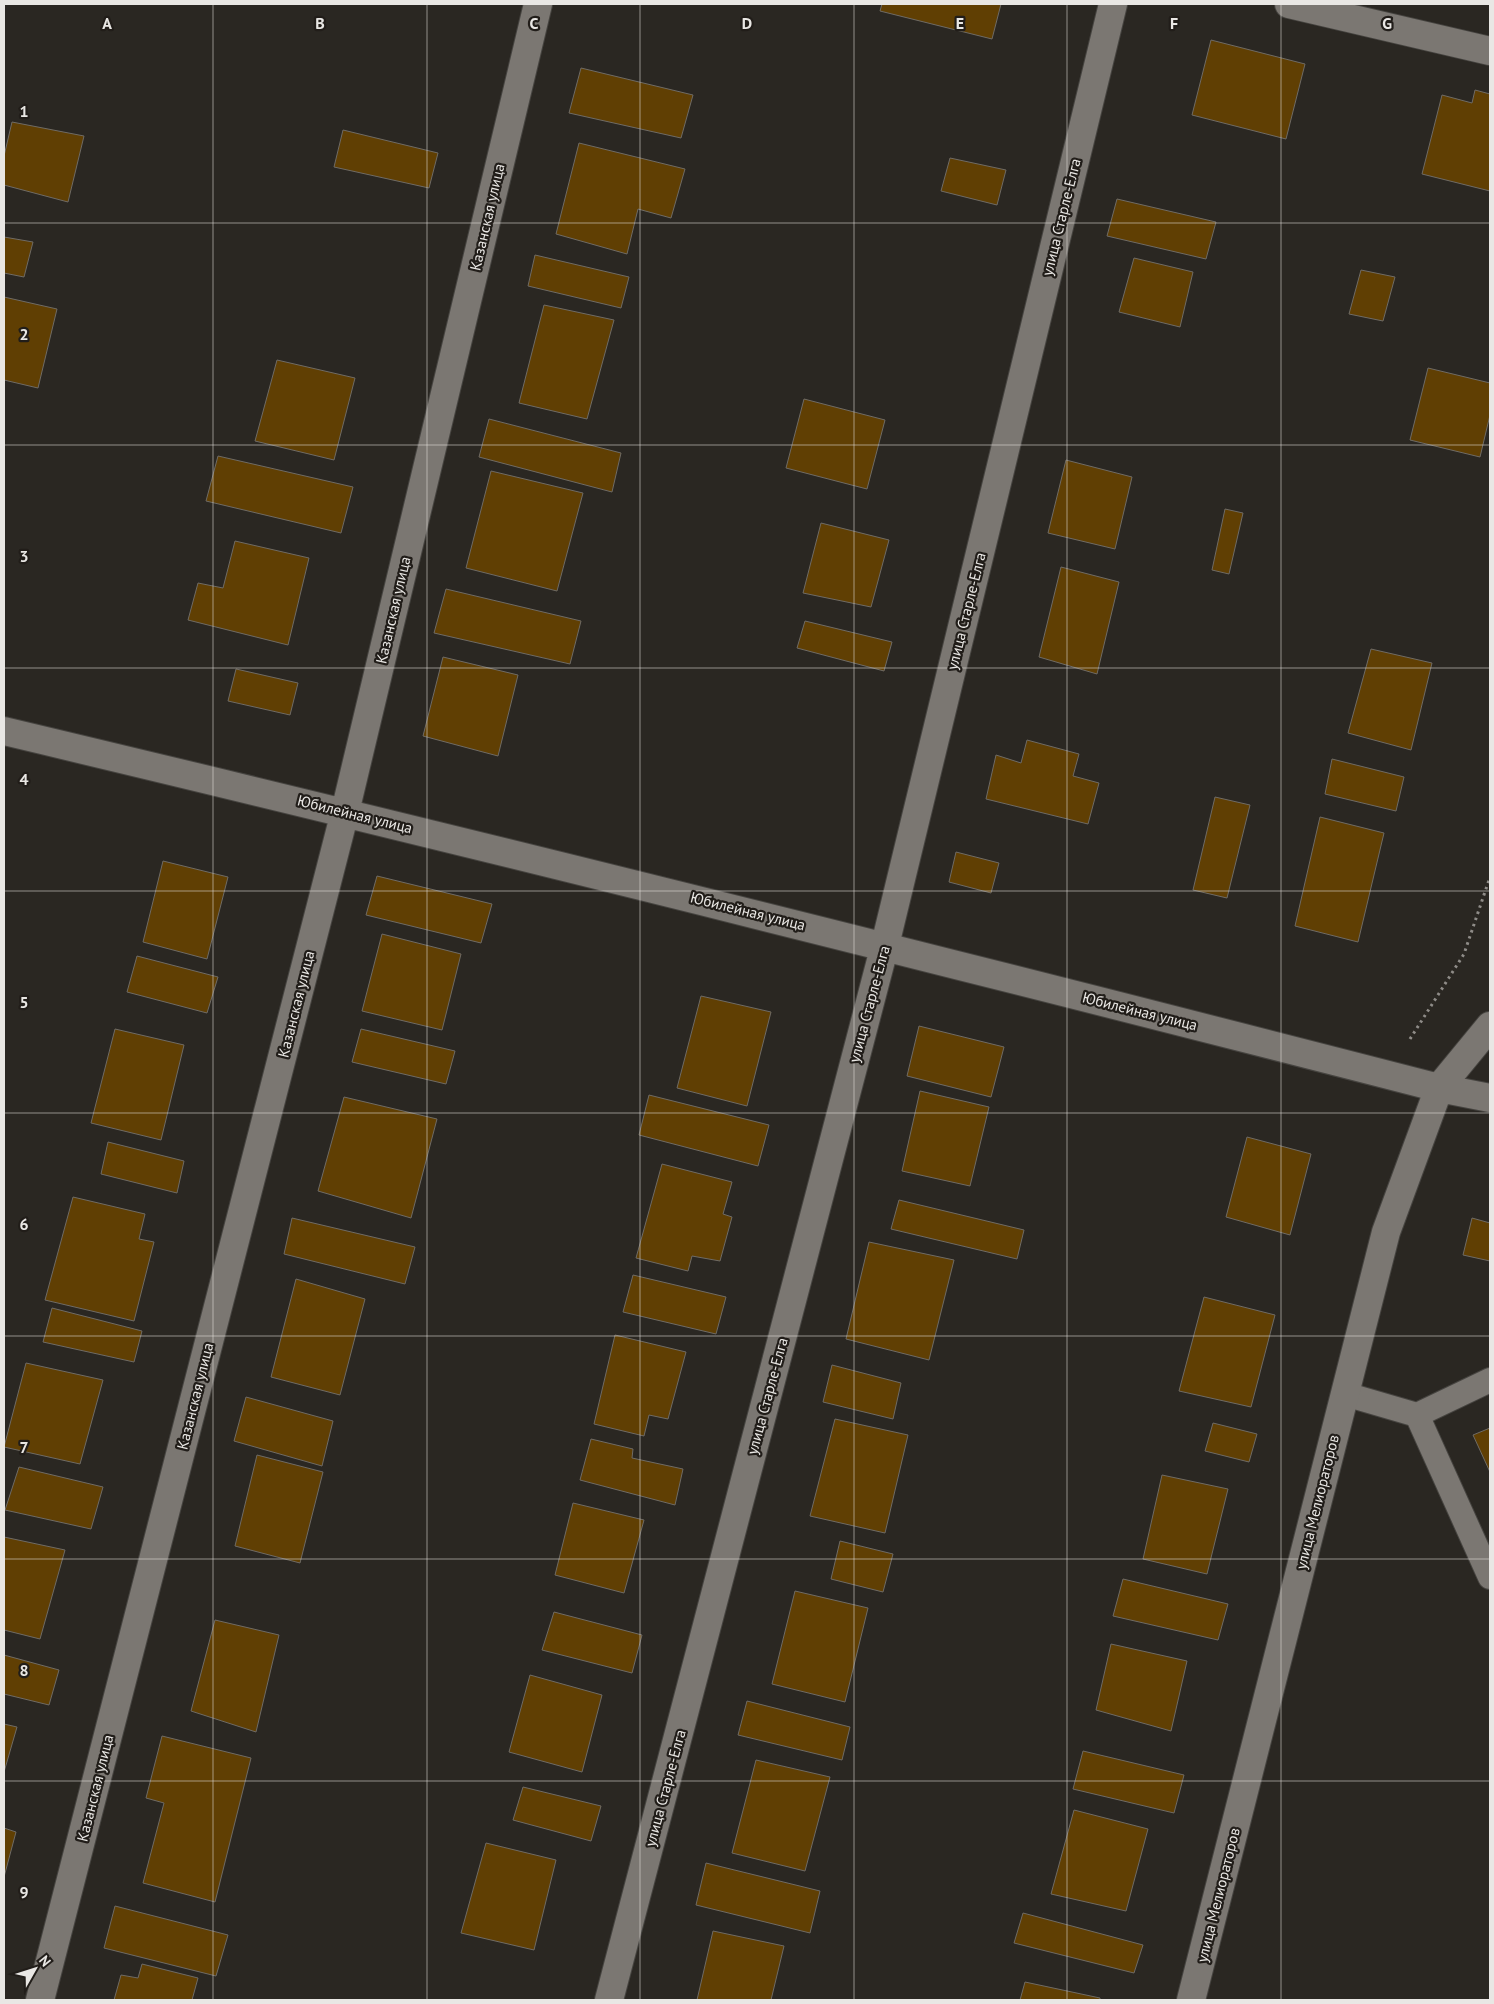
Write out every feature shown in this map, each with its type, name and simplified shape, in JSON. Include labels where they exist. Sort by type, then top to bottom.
[{"type":"street","name":"Казанская улица","points":[[40,2000],[345,812],[538,4]]},
{"type":"street","name":"улица Старле-Елга","points":[[609,2000],[884,945],[1113,4]]},
{"type":"street","points":[[1289,4],[1490,51]]},
{"type":"street","name":"Юбилейная улица","points":[[4,731],[345,812],[884,945],[1439,1088],[1490,1098]]},
{"type":"street","name":"улица Мелиораторов","points":[[1191,2000],[1386,1232],[1439,1088],[1490,1026]]},
{"type":"lane","points":[[1345,1394],[1417,1415],[1490,1380]]},
{"type":"lane","points":[[1417,1415],[1490,1577]]},
{"type":"path","points":[[1410,1039],[1464,954],[1490,877]]},
{"type":"building","points":[[882,4],[1001,4],[992,39],[880,11]]},
{"type":"building","points":[[1211,40],[1305,64],[1286,139],[1192,115]]},
{"type":"building","points":[[581,68],[693,95],[681,138],[569,113]]},
{"type":"building","points":[[1475,90],[1490,94],[1490,191],[1422,174],[1442,95],[1472,103]]},
{"type":"building","points":[[12,122],[84,136],[68,202],[4,185],[4,156]]},
{"type":"building","points":[[343,130],[438,153],[429,188],[334,167]]},
{"type":"building","points":[[579,143],[685,169],[671,218],[638,209],[627,254],[556,234]]},
{"type":"building","points":[[950,158],[1006,170],[997,205],[941,191]]},
{"type":"building","points":[[1117,199],[1216,222],[1206,259],[1107,236]]},
{"type":"building","points":[[4,237],[33,242],[24,277],[4,273]]},
{"type":"building","points":[[535,255],[629,277],[621,308],[528,286]]},
{"type":"building","points":[[1134,258],[1193,272],[1180,327],[1119,312]]},
{"type":"building","points":[[1361,270],[1395,277],[1383,321],[1349,314]]},
{"type":"building","points":[[4,297],[57,309],[38,388],[4,380]]},
{"type":"building","points":[[544,305],[614,320],[587,419],[519,403]]},
{"type":"building","points":[[277,360],[355,378],[334,460],[255,441]]},
{"type":"building","points":[[1428,368],[1490,383],[1490,415],[1480,457],[1410,440]]},
{"type":"building","points":[[804,399],[885,420],[867,489],[786,468]]},
{"type":"building","points":[[489,419],[621,453],[612,492],[479,457]]},
{"type":"building","points":[[218,456],[353,487],[341,533],[206,501]]},
{"type":"building","points":[[1066,460],[1132,477],[1115,549],[1048,533]]},
{"type":"building","points":[[491,471],[583,493],[557,591],[466,568]]},
{"type":"building","points":[[1225,509],[1243,513],[1229,574],[1212,570]]},
{"type":"building","points":[[821,523],[889,540],[871,607],[803,593]]},
{"type":"building","points":[[235,541],[309,558],[288,645],[188,620],[198,583],[223,588]]},
{"type":"building","points":[[1061,567],[1119,582],[1097,674],[1039,657]]},
{"type":"building","points":[[446,589],[581,621],[570,664],[434,633]]},
{"type":"building","points":[[805,621],[892,642],[884,671],[797,648]]},
{"type":"building","points":[[1371,649],[1432,663],[1411,750],[1348,733]]},
{"type":"building","points":[[443,657],[518,675],[498,756],[423,736]]},
{"type":"building","points":[[236,669],[298,683],[290,715],[228,701]]},
{"type":"building","points":[[1027,740],[1079,754],[1073,776],[1099,783],[1088,824],[986,799],[996,755],[1021,763]]},
{"type":"building","points":[[1332,759],[1404,777],[1396,811],[1325,794]]},
{"type":"building","points":[[1215,797],[1250,805],[1227,898],[1193,890]]},
{"type":"building","points":[[1320,817],[1384,833],[1358,942],[1295,926]]},
{"type":"building","points":[[956,852],[999,863],[991,893],[949,882]]},
{"type":"building","points":[[163,861],[228,877],[207,959],[143,942]]},
{"type":"building","points":[[377,876],[492,904],[481,943],[366,915]]},
{"type":"building","points":[[382,934],[461,954],[442,1030],[362,1011]]},
{"type":"building","points":[[137,956],[218,977],[207,1013],[127,992]]},
{"type":"building","points":[[701,996],[771,1012],[747,1106],[677,1088]]},
{"type":"building","points":[[919,1026],[1004,1047],[991,1097],[907,1076]]},
{"type":"building","points":[[115,1029],[184,1045],[161,1140],[91,1123]]},
{"type":"building","points":[[361,1029],[455,1051],[446,1084],[352,1062]]},
{"type":"building","points":[[920,1091],[989,1107],[970,1186],[902,1171]]},
{"type":"building","points":[[649,1095],[769,1125],[758,1166],[639,1135]]},
{"type":"building","points":[[344,1097],[437,1119],[411,1218],[318,1191]]},
{"type":"building","points":[[1247,1137],[1311,1154],[1290,1235],[1226,1217]]},
{"type":"building","points":[[108,1142],[184,1161],[177,1193],[101,1174]]},
{"type":"building","points":[[662,1164],[732,1182],[723,1214],[732,1217],[720,1261],[692,1256],[688,1271],[636,1258]]},
{"type":"building","points":[[73,1197],[145,1214],[139,1239],[154,1242],[134,1321],[45,1300]]},
{"type":"building","points":[[899,1200],[1024,1230],[1017,1259],[891,1229]]},
{"type":"building","points":[[292,1218],[415,1247],[405,1284],[284,1254]]},
{"type":"building","points":[[1472,1218],[1490,1223],[1490,1261],[1463,1255]]},
{"type":"building","points":[[869,1242],[954,1260],[929,1360],[846,1339]]},
{"type":"building","points":[[633,1275],[726,1297],[716,1334],[623,1312]]},
{"type":"building","points":[[296,1279],[365,1299],[340,1395],[271,1377]]},
{"type":"building","points":[[1204,1297],[1275,1315],[1251,1407],[1179,1391]]},
{"type":"building","points":[[52,1308],[142,1331],[134,1362],[43,1342]]},
{"type":"building","points":[[615,1335],[686,1352],[668,1419],[649,1415],[644,1436],[594,1424]]},
{"type":"building","points":[[26,1363],[103,1380],[80,1464],[4,1447]]},
{"type":"building","points":[[832,1365],[901,1383],[893,1419],[823,1402]]},
{"type":"building","points":[[246,1397],[333,1421],[322,1466],[234,1441]]},
{"type":"building","points":[[835,1419],[908,1435],[885,1533],[810,1516]]},
{"type":"building","points":[[1213,1423],[1257,1434],[1249,1462],[1205,1451]]},
{"type":"building","points":[[1490,1428],[1490,1472],[1473,1435]]},
{"type":"building","points":[[591,1439],[633,1449],[632,1458],[683,1469],[675,1505],[580,1480]]},
{"type":"building","points":[[257,1455],[323,1472],[300,1563],[235,1546]]},
{"type":"building","points":[[19,1467],[103,1487],[91,1529],[5,1510]]},
{"type":"building","points":[[1162,1475],[1228,1489],[1207,1574],[1143,1559]]},
{"type":"building","points":[[573,1503],[644,1520],[624,1593],[555,1575]]},
{"type":"building","points":[[4,1537],[65,1550],[40,1639],[4,1630]]},
{"type":"building","points":[[840,1541],[893,1554],[883,1592],[831,1579]]},
{"type":"building","points":[[1123,1579],[1228,1604],[1218,1640],[1113,1616]]},
{"type":"building","points":[[795,1591],[868,1608],[845,1702],[772,1684]]},
{"type":"building","points":[[554,1612],[642,1635],[632,1673],[542,1650]]},
{"type":"building","points":[[215,1620],[279,1635],[256,1732],[191,1711]]},
{"type":"building","points":[[1111,1644],[1187,1661],[1171,1731],[1096,1710]]},
{"type":"building","points":[[4,1655],[59,1670],[49,1705],[4,1694]]},
{"type":"building","points":[[530,1675],[602,1695],[582,1772],[509,1752]]},
{"type":"building","points":[[747,1701],[850,1727],[842,1760],[738,1735]]},
{"type":"building","points":[[4,1724],[17,1727],[4,1772]]},
{"type":"building","points":[[162,1736],[251,1758],[215,1902],[143,1883],[164,1803],[146,1798]]},
{"type":"building","points":[[1083,1751],[1184,1775],[1174,1813],[1073,1789]]},
{"type":"building","points":[[756,1760],[830,1777],[805,1871],[732,1853]]},
{"type":"building","points":[[523,1787],[601,1806],[591,1841],[513,1820]]},
{"type":"building","points":[[1074,1810],[1148,1829],[1126,1911],[1051,1894]]},
{"type":"building","points":[[4,1828],[16,1832],[4,1877]]},
{"type":"building","points":[[486,1843],[556,1860],[534,1950],[461,1933]]},
{"type":"building","points":[[706,1863],[820,1891],[810,1933],[696,1905]]},
{"type":"building","points":[[115,1906],[228,1935],[216,1976],[104,1948]]},
{"type":"building","points":[[1023,1913],[1143,1945],[1134,1973],[1014,1943]]},
{"type":"building","points":[[713,1931],[784,1946],[771,2000],[697,2000]]},
{"type":"building","points":[[142,1964],[198,1978],[192,2000],[114,2000],[121,1975],[138,1978]]},
{"type":"building","points":[[1025,1982],[1100,1998],[1100,2000],[1020,2000]]}]
